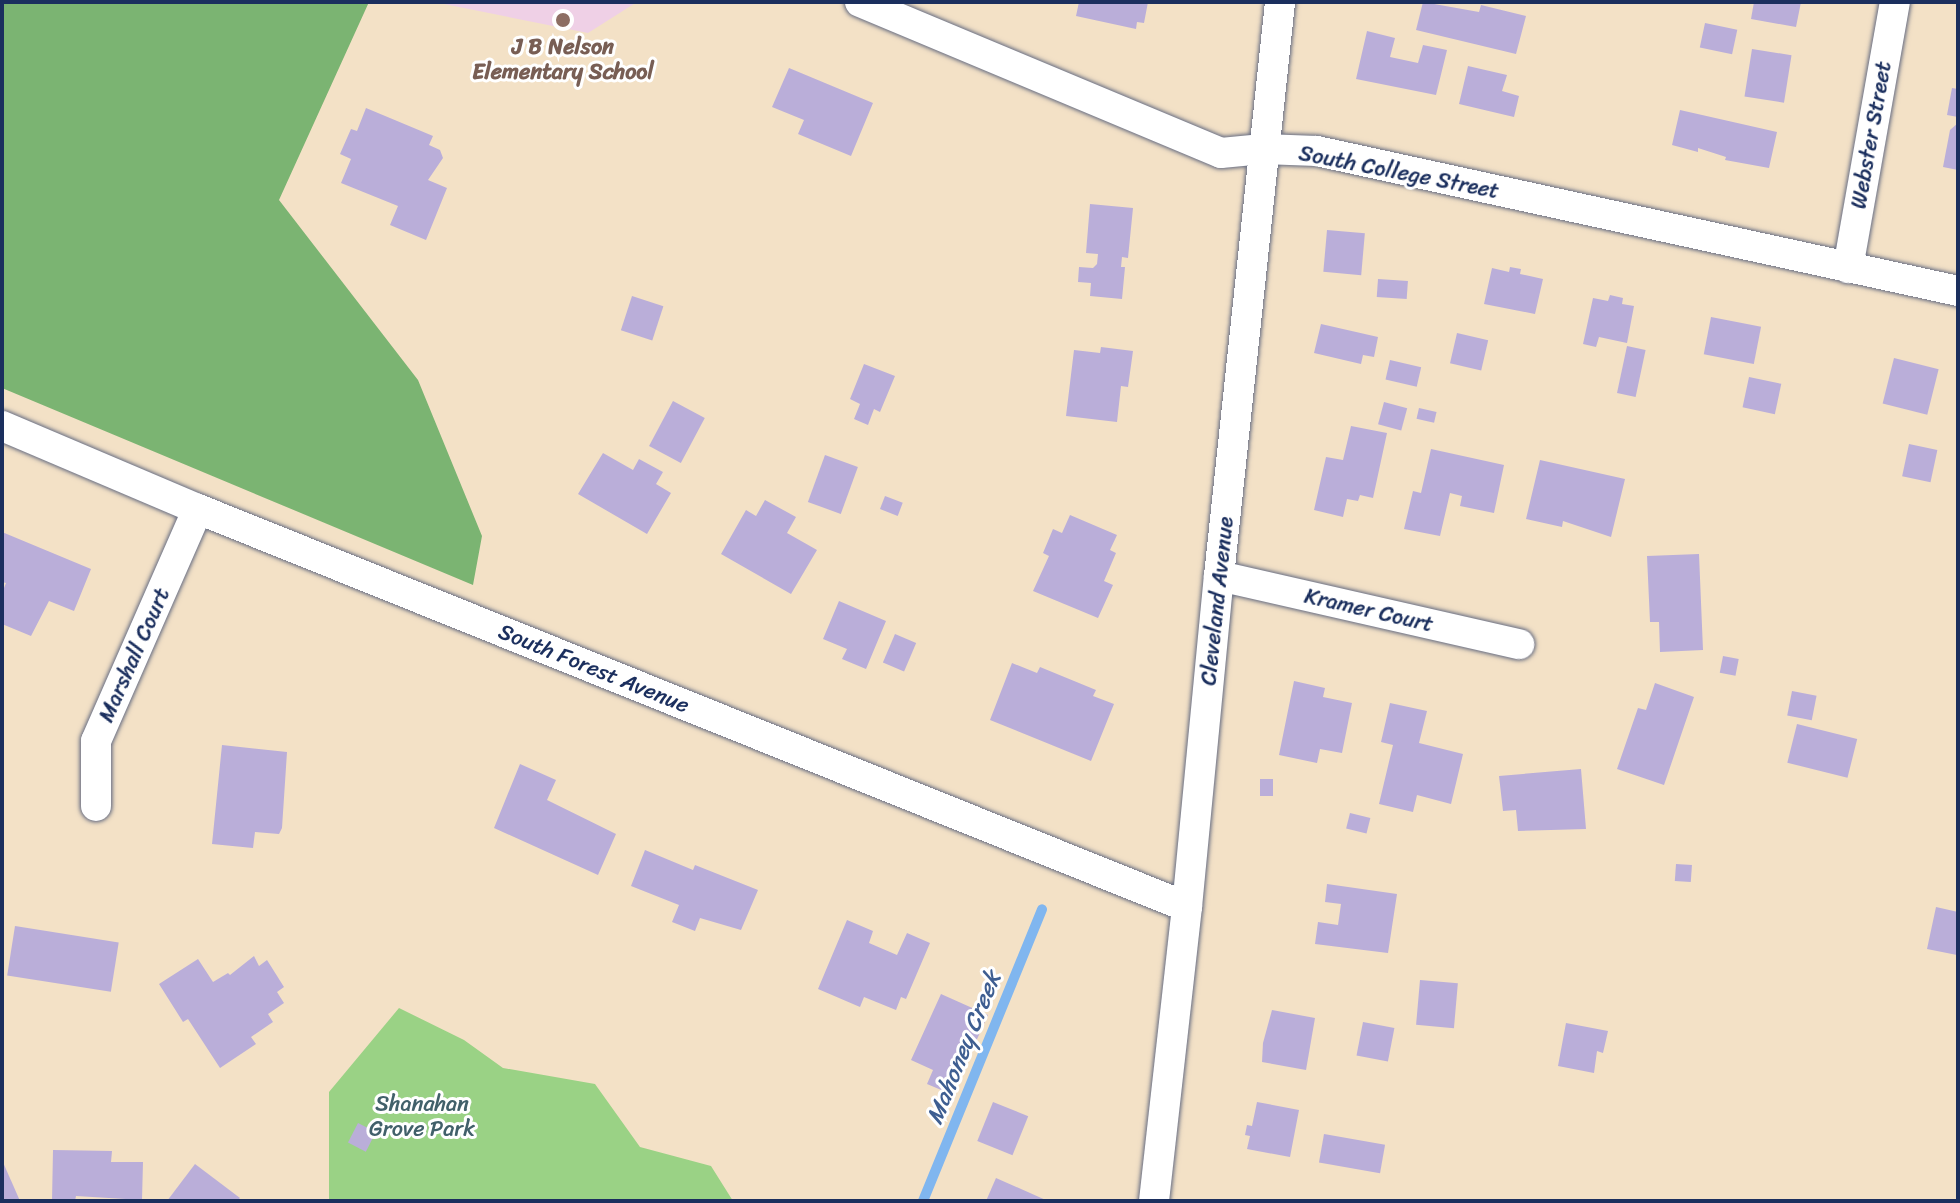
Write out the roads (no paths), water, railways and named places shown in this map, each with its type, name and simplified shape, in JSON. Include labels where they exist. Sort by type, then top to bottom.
[{"type":"street","name":"South College Street","points":[[860,2],[1221,153],[1263,149],[1317,151],[1958,291]]},
{"type":"street","name":"Cleveland Avenue","points":[[1154,1201],[1280,2]]},
{"type":"street","name":"Webster Street","points":[[1848,268],[1895,2]]},
{"type":"street","name":"South Forest Avenue","points":[[2,426],[198,509],[1187,907]]},
{"type":"street","name":"Marshall Court","points":[[96,806],[96,741],[198,509]]},
{"type":"street","name":"Kramer Court","points":[[1219,576],[1519,644]]},
{"type":"waterway","name":"Mahoney Creek","points":[[923,1201],[1042,909]]},
{"type":"place","name":"J B Nelson Elementary School","points":[[563,20]]},
{"type":"park label","name":"Shanahan Grove Park","points":[[422,1116]]}]
